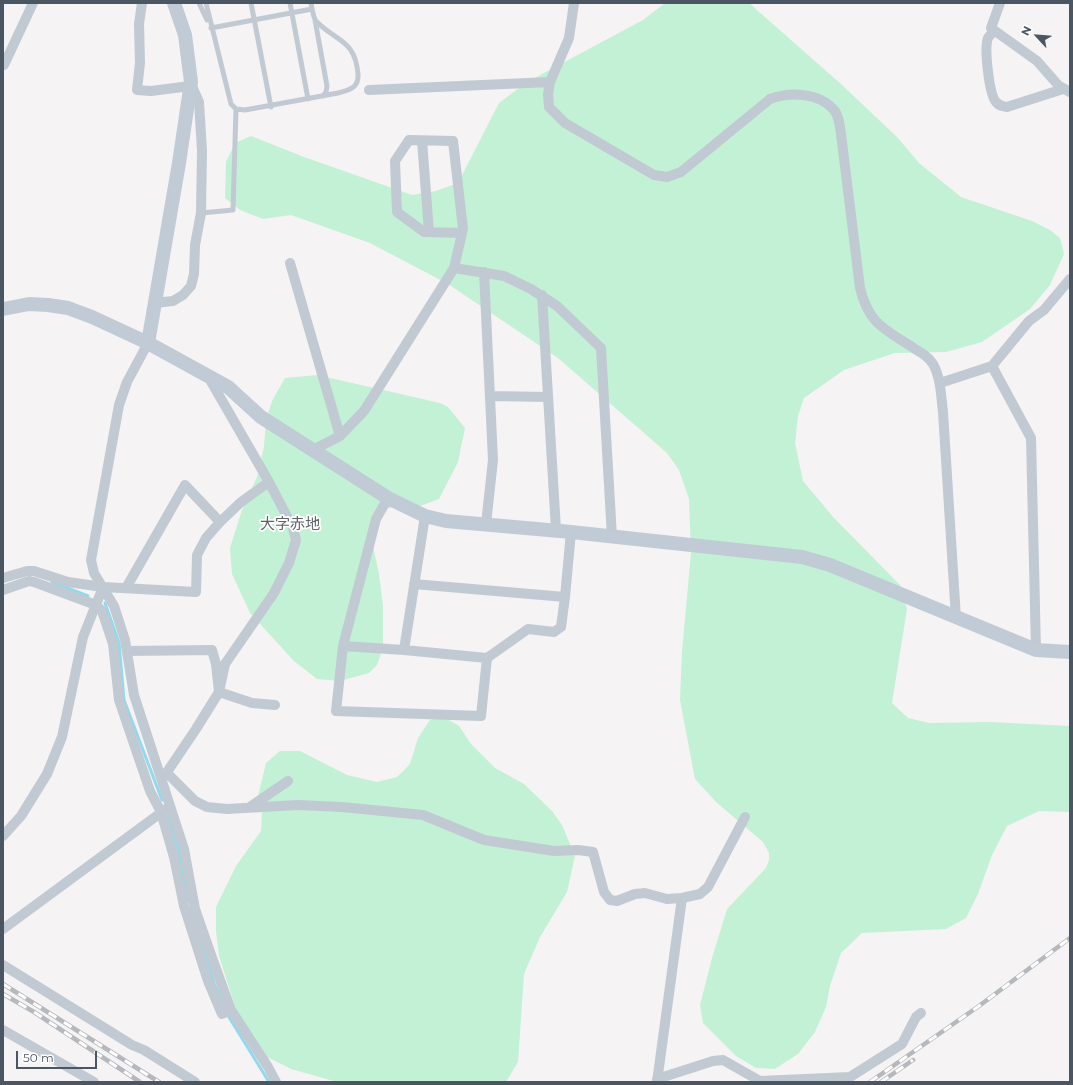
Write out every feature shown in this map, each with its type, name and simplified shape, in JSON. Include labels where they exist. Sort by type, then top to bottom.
[{"type":"street","points":[[4,65],[33,3]]},
{"type":"street","points":[[142,3],[139,24],[140,63],[137,90],[151,90],[190,84]]},
{"type":"street","points":[[174,3],[185,34],[190,84],[179,163],[148,343],[127,382],[119,404],[91,560],[94,573],[114,606],[126,640],[134,695],[164,776],[169,806],[184,849],[195,909],[228,1012]]},
{"type":"street","points":[[574,3],[569,38],[550,82],[548,94],[549,107],[565,124],[654,175],[667,177],[681,172],[770,99],[783,94],[799,94],[821,101],[834,110],[838,118],[841,134],[860,288],[864,305],[873,320],[926,356],[934,364],[940,383],[956,618]]},
{"type":"street","points":[[1000,3],[991,28],[1037,61],[1067,91]]},
{"type":"street","points":[[994,31],[988,40],[988,62],[991,94],[996,102],[1001,106],[1007,107],[1067,91]]},
{"type":"street","points":[[369,90],[550,82]]},
{"type":"street","points":[[154,304],[173,301],[183,295],[191,286],[194,274],[195,245],[202,213],[202,151],[199,102],[190,84]]},
{"type":"street","points":[[313,450],[340,436],[364,411],[454,268],[462,233],[453,141],[409,140],[395,161],[397,212],[424,232],[462,233]]},
{"type":"street","points":[[422,140],[429,232]]},
{"type":"street","points":[[290,263],[340,436]]},
{"type":"street","points":[[454,268],[504,276],[542,296],[557,306],[601,348],[612,537]]},
{"type":"street","points":[[484,272],[493,460],[486,524]]},
{"type":"street","points":[[940,383],[992,366],[1029,321],[1044,310],[1070,279]]},
{"type":"street","points":[[542,296],[556,530]]},
{"type":"street","points":[[3,309],[29,304],[68,308],[92,316],[148,343],[208,374],[228,387],[261,417],[388,498],[425,516],[446,521],[556,530],[802,557],[830,565],[1036,650],[1070,652]]},
{"type":"street","points":[[992,366],[1032,438],[1036,650]]},
{"type":"street","points":[[164,776],[219,692],[225,664],[274,593],[290,563],[296,540],[293,528],[269,482],[208,374]]},
{"type":"street","points":[[491,396],[548,397]]},
{"type":"street","points":[[3,578],[27,571],[34,571],[68,582],[103,587],[196,592],[197,555],[206,538],[240,502],[269,482]]},
{"type":"street","points":[[126,588],[185,485],[220,522]]},
{"type":"street","points":[[388,498],[376,519],[343,646],[336,711],[481,716],[487,658]]},
{"type":"street","points":[[404,650],[425,516]]},
{"type":"street","points":[[343,646],[487,658],[528,629],[554,632],[561,627],[571,532]]},
{"type":"street","points":[[3,590],[29,581],[34,582],[96,605],[102,611],[113,644],[119,700],[150,791],[161,812],[174,857],[184,906],[208,981],[228,1012],[268,1067],[276,1082]]},
{"type":"street","points":[[414,584],[565,597]]},
{"type":"street","points":[[3,836],[21,816],[47,774],[59,745],[83,637],[103,587]]},
{"type":"street","points":[[127,651],[212,650],[216,664],[219,692]]},
{"type":"street","points":[[219,692],[252,703],[275,705]]},
{"type":"street","points":[[164,776],[195,801],[201,804],[227,809],[298,805],[342,807],[423,815],[484,840],[554,851],[578,850],[593,852],[604,892],[610,900],[617,901],[634,894],[645,893],[668,899],[700,894],[708,887],[744,817]]},
{"type":"street","points":[[248,808],[288,781]]},
{"type":"street","points":[[3,928],[169,806]]},
{"type":"street","points":[[682,898],[657,1081],[713,1061],[723,1060],[760,1081],[850,1077],[902,1044],[916,1017],[921,1013]]},
{"type":"street","points":[[3,965],[132,1046],[144,1050],[196,1082]]},
{"type":"street","points":[[3,1030],[94,1082]]},
{"type":"lane","points":[[199,3],[212,28]]},
{"type":"lane","points":[[206,3],[228,95],[231,104],[236,109],[245,110],[271,107],[350,90],[355,86],[358,77],[356,58],[350,48],[315,20]]},
{"type":"lane","points":[[251,3],[271,107]]},
{"type":"lane","points":[[290,3],[308,99]]},
{"type":"lane","points":[[311,3],[327,86],[326,92],[322,96]]},
{"type":"lane","points":[[212,28],[312,9]]},
{"type":"lane","points":[[202,213],[233,210],[236,109]]},
{"type":"green space","points":[[665,3],[749,3],[842,85],[898,138],[919,163],[961,197],[1032,221],[1050,230],[1060,238],[1064,254],[1050,285],[1030,309],[982,342],[946,352],[895,353],[844,370],[804,398],[798,416],[795,443],[803,481],[834,518],[900,585],[907,609],[892,703],[908,718],[929,723],[989,722],[1070,726],[1070,812],[1039,811],[1007,826],[992,855],[978,894],[966,918],[946,929],[862,933],[841,953],[830,986],[826,1007],[815,1032],[798,1054],[775,1069],[756,1068],[736,1056],[703,1023],[700,1005],[727,909],[766,868],[769,860],[769,853],[763,842],[716,802],[695,779],[680,700],[682,652],[691,553],[689,499],[679,470],[667,453],[558,358],[448,284],[370,243],[291,215],[263,219],[240,210],[225,198],[226,162],[235,143],[251,136],[304,157],[412,195],[436,191],[458,183],[499,103],[527,82],[643,20]]},
{"type":"green space","points":[[317,375],[440,403],[448,407],[465,428],[458,462],[439,499],[420,506],[397,506],[381,510],[373,546],[379,574],[383,606],[383,648],[377,665],[369,673],[340,681],[317,679],[294,661],[250,613],[232,574],[230,548],[242,510],[257,477],[264,447],[266,419],[273,399],[285,378]]},
{"type":"green space","points":[[442,716],[459,726],[471,744],[495,768],[524,784],[552,811],[562,825],[575,856],[567,892],[540,937],[524,974],[518,1062],[506,1082],[337,1082],[291,1069],[261,1054],[242,1028],[219,956],[216,931],[216,907],[236,866],[261,831],[262,812],[258,796],[266,763],[280,751],[300,751],[347,775],[377,782],[397,777],[410,764],[418,738],[430,720]]},
{"type":"waterway","points":[[52,582],[88,596]]},
{"type":"waterway","points":[[105,603],[119,643],[124,700],[162,800]]},
{"type":"waterway","points":[[168,816],[178,848],[188,901]]},
{"type":"waterway","points":[[199,935],[214,983],[225,1008]]},
{"type":"waterway","points":[[227,1014],[269,1082]]},
{"type":"railway","points":[[870,1082],[979,1006],[1070,938]]},
{"type":"railway","points":[[3,984],[159,1082]]},
{"type":"railway","points":[[3,994],[34,1012],[140,1082]]},
{"type":"railway","points":[[881,1082],[913,1060]]},
{"type":"district","name":"大字赤地","points":[[290,525]]}]
